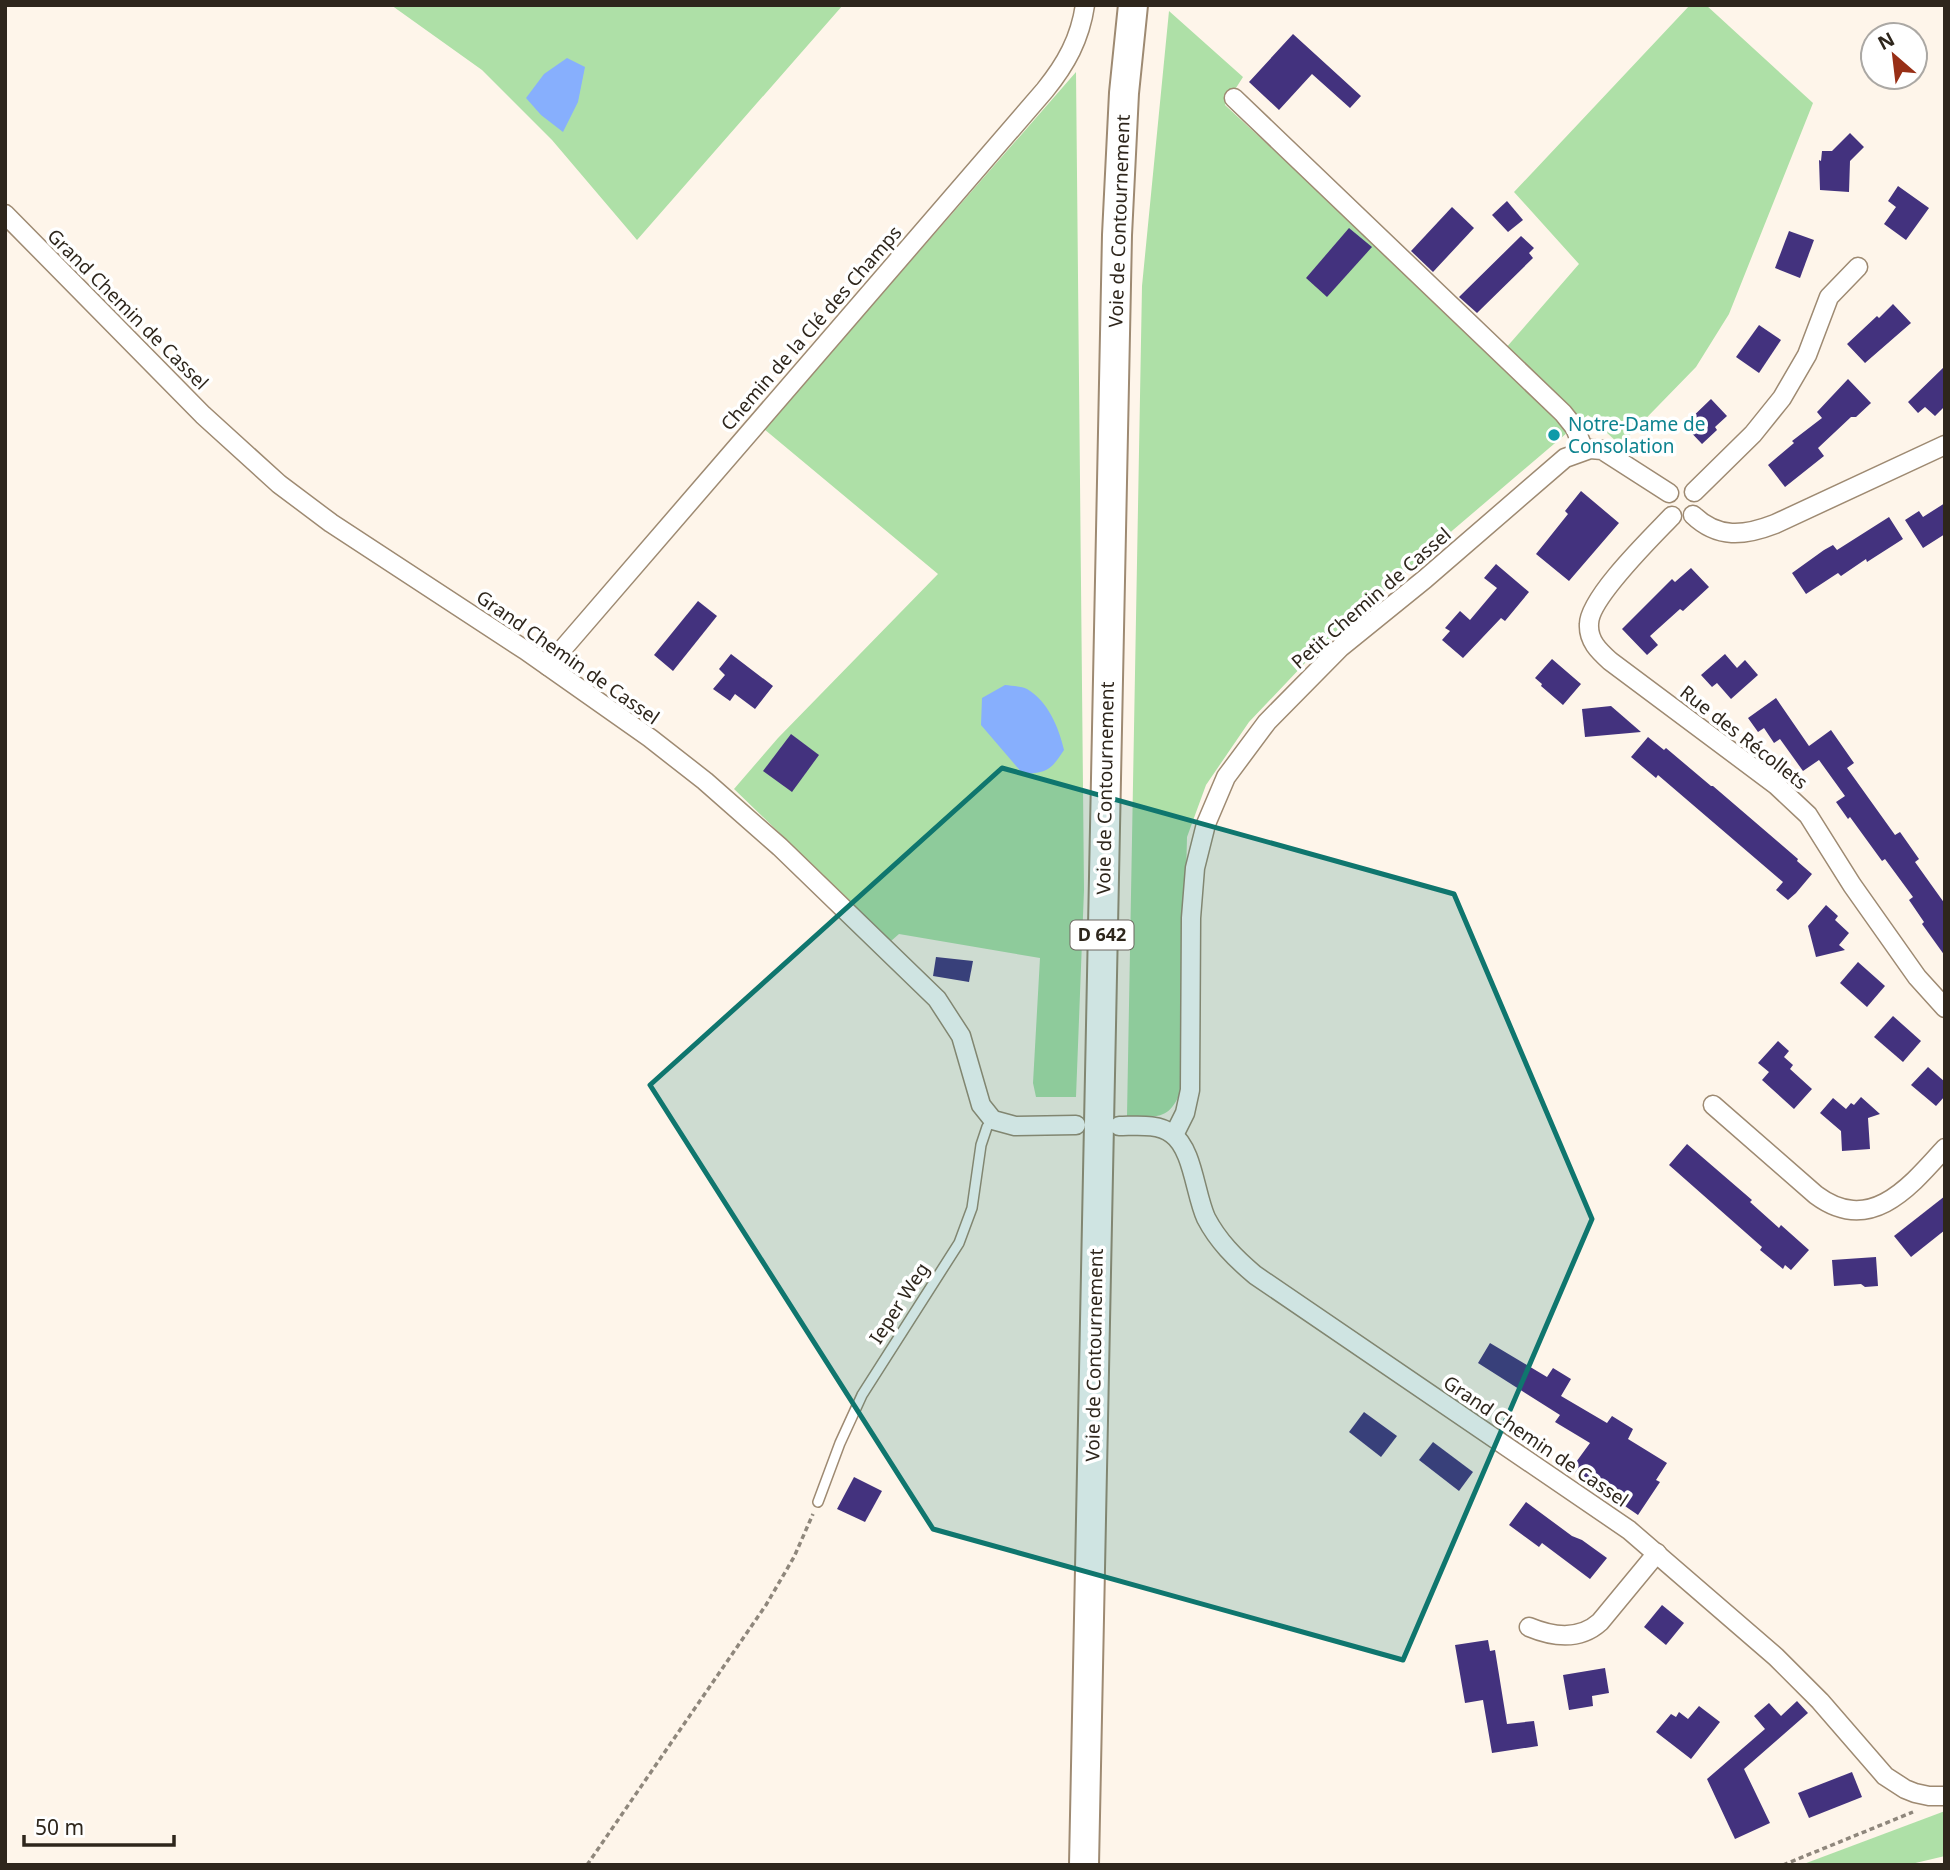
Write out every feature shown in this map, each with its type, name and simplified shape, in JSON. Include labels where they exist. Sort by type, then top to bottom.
[{"type":"highway","name":"Voie de Contournement","points":[[1084,1865],[1117,235],[1124,103],[1133,5]]},
{"type":"street","name":"Chemin de la Clé des Champs","points":[[548,667],[1045,90],[1071,54],[1083,22],[1085,5]]},
{"type":"street","points":[[1234,98],[1563,413],[1575,428],[1584,450],[1597,449],[1607,452],[1669,493]]},
{"type":"street","name":"Grand Chemin de Cassel","points":[[5,214],[203,415],[271,478],[331,523],[650,738],[705,781],[780,847],[925,986],[955,1025],[966,1050],[981,1105],[993,1119]]},
{"type":"street","points":[[1694,492],[1763,423],[1782,398],[1807,355],[1829,297],[1858,267]]},
{"type":"street","points":[[1693,515],[1714,530],[1730,533],[1754,532],[1945,445]]},
{"type":"street","name":"Petit Chemin de Cassel","points":[[1174,1135],[1182,1122],[1190,1090],[1191,918],[1195,868],[1206,824],[1226,778],[1267,722],[1341,648],[1560,461],[1584,450]]},
{"type":"street","points":[[1683,486],[1694,492],[1698,504],[1693,515],[1682,519],[1672,516],[1665,505],[1669,493],[1676,487],[1683,486]]},
{"type":"street","name":"Rue des Récollets","points":[[1672,516],[1596,602],[1589,622],[1591,639],[1610,661],[1770,780],[1808,815],[1824,836],[1844,874],[1917,977],[1945,1008]]},
{"type":"street","points":[[1713,1105],[1827,1204],[1844,1210],[1866,1210],[1887,1203],[1945,1148]]},
{"type":"street","points":[[993,1119],[1015,1126],[1076,1125]]},
{"type":"street","points":[[1119,1126],[1157,1127],[1174,1135]]},
{"type":"street","name":"Grand Chemin de Cassel","points":[[1174,1135],[1185,1151],[1206,1217],[1220,1241],[1243,1264],[1332,1329],[1586,1500],[1657,1553],[1791,1671],[1885,1776],[1905,1789],[1937,1796]]},
{"type":"street","points":[[1529,1627],[1556,1636],[1589,1631],[1601,1622],[1657,1553]]},
{"type":"lane","name":"Ieper Weg","points":[[818,1502],[862,1395],[959,1243],[972,1208],[984,1135],[993,1119]]},
{"type":"path","points":[[587,1865],[766,1605],[794,1557],[818,1502]]},
{"type":"path","points":[[1783,1865],[1900,1819],[1937,1796]]},
{"type":"highlighted area","points":[[1002,768],[1454,894],[1592,1219],[1403,1660],[933,1529],[650,1085]]},
{"type":"green space","points":[[391,5],[843,5],[637,240],[552,140],[482,70]]},
{"type":"green space","points":[[1690,5],[1706,5],[1813,103],[1729,314],[1696,367],[1620,445],[1588,415],[1453,530],[1305,663],[1249,722],[1206,785],[1187,837],[1181,1090],[1172,1107],[1161,1115],[1127,1116],[1142,286],[1169,11],[1243,77],[1225,105],[1381,249],[1505,349],[1579,264],[1514,192]]},
{"type":"green space","points":[[1076,72],[1084,890],[1076,1097],[1036,1097],[1033,1083],[1040,958],[899,934],[891,941],[734,789],[778,738],[938,574],[764,429]]},
{"type":"green space","points":[[1945,1811],[1945,1856],[1907,1865],[1801,1865]]},
{"type":"water","points":[[567,58],[585,67],[578,102],[563,132],[541,115],[526,98],[544,74]]},
{"type":"water","points":[[1005,685],[1027,689],[1041,700],[1052,716],[1064,750],[1048,769],[1023,774],[981,725],[982,698]]},
{"type":"building","points":[[1293,34],[1361,96],[1350,108],[1312,74],[1279,110],[1249,82]]},
{"type":"building","points":[[1850,133],[1864,147],[1850,161],[1849,192],[1820,190],[1819,160],[1821,161],[1822,151],[1832,151]]},
{"type":"building","points":[[1898,186],[1929,208],[1906,240],[1884,224],[1896,207],[1888,201]]},
{"type":"building","points":[[1507,201],[1523,220],[1508,232],[1492,215]]},
{"type":"building","points":[[1452,207],[1474,228],[1433,272],[1411,251]]},
{"type":"building","points":[[1349,228],[1372,247],[1327,297],[1306,278]]},
{"type":"building","points":[[1789,231],[1814,240],[1800,278],[1775,268]]},
{"type":"building","points":[[1521,236],[1534,248],[1529,253],[1533,258],[1477,313],[1459,297]]},
{"type":"building","points":[[1893,304],[1911,323],[1865,363],[1847,344]]},
{"type":"building","points":[[1759,325],[1781,340],[1759,373],[1736,357]]},
{"type":"building","points":[[1945,366],[1945,406],[1935,416],[1925,407],[1918,413],[1908,402]]},
{"type":"building","points":[[1848,379],[1871,403],[1856,417],[1851,417],[1818,448],[1824,456],[1785,487],[1768,465],[1794,443],[1792,441],[1822,418],[1817,412]]},
{"type":"building","points":[[1711,399],[1727,416],[1702,444],[1684,425]]},
{"type":"building","points":[[1581,491],[1619,523],[1569,581],[1536,554],[1568,514],[1565,511]]},
{"type":"building","points":[[1945,503],[1945,534],[1923,548],[1905,520],[1919,511],[1923,517]]},
{"type":"building","points":[[1889,517],[1903,539],[1841,576],[1838,573],[1806,594],[1792,573],[1824,550],[1833,545],[1837,550]]},
{"type":"building","points":[[1496,564],[1529,592],[1505,621],[1501,618],[1463,658],[1442,640],[1450,631],[1445,628],[1460,611],[1470,620],[1497,588],[1484,578]]},
{"type":"building","points":[[1691,568],[1709,587],[1650,636],[1658,645],[1647,655],[1622,629],[1672,579],[1675,582]]},
{"type":"building","points":[[698,601],[717,616],[673,671],[654,655]]},
{"type":"building","points":[[731,654],[773,686],[755,709],[735,694],[730,701],[713,689],[725,675],[719,669]]},
{"type":"building","points":[[1725,654],[1737,668],[1745,660],[1758,675],[1731,699],[1717,683],[1712,687],[1701,675]]},
{"type":"building","points":[[1552,659],[1581,684],[1563,705],[1535,678]]},
{"type":"building","points":[[1776,698],[1809,746],[1831,730],[1854,763],[1847,768],[1895,835],[1900,832],[1919,859],[1915,862],[1945,904],[1945,956],[1922,924],[1924,922],[1909,900],[1913,897],[1885,859],[1882,861],[1836,802],[1845,796],[1819,760],[1803,771],[1780,739],[1774,743],[1764,728],[1758,732],[1748,718]]},
{"type":"building","points":[[1611,706],[1641,732],[1585,737],[1582,709]]},
{"type":"building","points":[[791,734],[819,755],[792,792],[763,771]]},
{"type":"building","points":[[1648,737],[1713,786],[1798,859],[1812,874],[1796,893],[1788,900],[1776,890],[1783,882],[1658,775],[1656,778],[1631,757]]},
{"type":"building","points":[[1826,905],[1838,916],[1835,920],[1849,933],[1839,945],[1845,950],[1816,957],[1808,926]]},
{"type":"building","points":[[936,957],[973,961],[969,982],[933,976]]},
{"type":"building","points":[[1858,962],[1885,986],[1867,1007],[1840,983]]},
{"type":"building","points":[[1893,1016],[1921,1041],[1903,1062],[1874,1037]]},
{"type":"building","points":[[1778,1041],[1789,1051],[1784,1057],[1793,1065],[1790,1069],[1812,1089],[1794,1109],[1762,1080],[1769,1072],[1758,1063]]},
{"type":"building","points":[[1928,1067],[1945,1082],[1945,1096],[1936,1106],[1911,1085]]},
{"type":"building","points":[[1861,1097],[1880,1114],[1868,1118],[1870,1149],[1842,1151],[1841,1131],[1820,1113],[1833,1098],[1846,1109]]},
{"type":"building","points":[[1687,1144],[1752,1200],[1750,1202],[1779,1228],[1781,1225],[1809,1250],[1791,1270],[1785,1265],[1783,1269],[1760,1250],[1762,1247],[1669,1165]]},
{"type":"building","points":[[1945,1196],[1945,1230],[1911,1257],[1894,1236]]},
{"type":"building","points":[[1876,1257],[1878,1286],[1834,1286],[1832,1260]]},
{"type":"building","points":[[1490,1343],[1547,1377],[1553,1368],[1571,1379],[1561,1396],[1607,1423],[1612,1416],[1633,1429],[1628,1439],[1667,1463],[1656,1480],[1660,1482],[1638,1515],[1571,1469],[1590,1443],[1555,1422],[1560,1415],[1478,1363]]},
{"type":"building","points":[[1364,1412],[1397,1436],[1381,1457],[1349,1432]]},
{"type":"building","points":[[1433,1442],[1473,1472],[1459,1491],[1419,1460]]},
{"type":"building","points":[[854,1477],[882,1491],[865,1522],[837,1509]]},
{"type":"building","points":[[1526,1502],[1607,1558],[1590,1579],[1542,1543],[1539,1547],[1509,1525]]},
{"type":"building","points":[[1662,1605],[1684,1623],[1666,1645],[1644,1627]]},
{"type":"building","points":[[1488,1640],[1490,1651],[1495,1650],[1507,1724],[1534,1721],[1538,1746],[1492,1753],[1483,1700],[1465,1703],[1455,1645]]},
{"type":"building","points":[[1605,1668],[1609,1693],[1592,1696],[1593,1706],[1569,1710],[1563,1675]]},
{"type":"building","points":[[1797,1701],[1808,1713],[1744,1769],[1770,1823],[1735,1839],[1707,1779],[1765,1729],[1754,1716],[1769,1703],[1781,1716]]},
{"type":"building","points":[[1699,1706],[1720,1722],[1691,1759],[1656,1732],[1671,1714],[1676,1717],[1679,1712],[1688,1719]]},
{"type":"building","points":[[1852,1772],[1862,1797],[1809,1818],[1798,1793]]},
{"type":"place","name":"Notre-Dame de Consolation","points":[[1554,435]]}]
